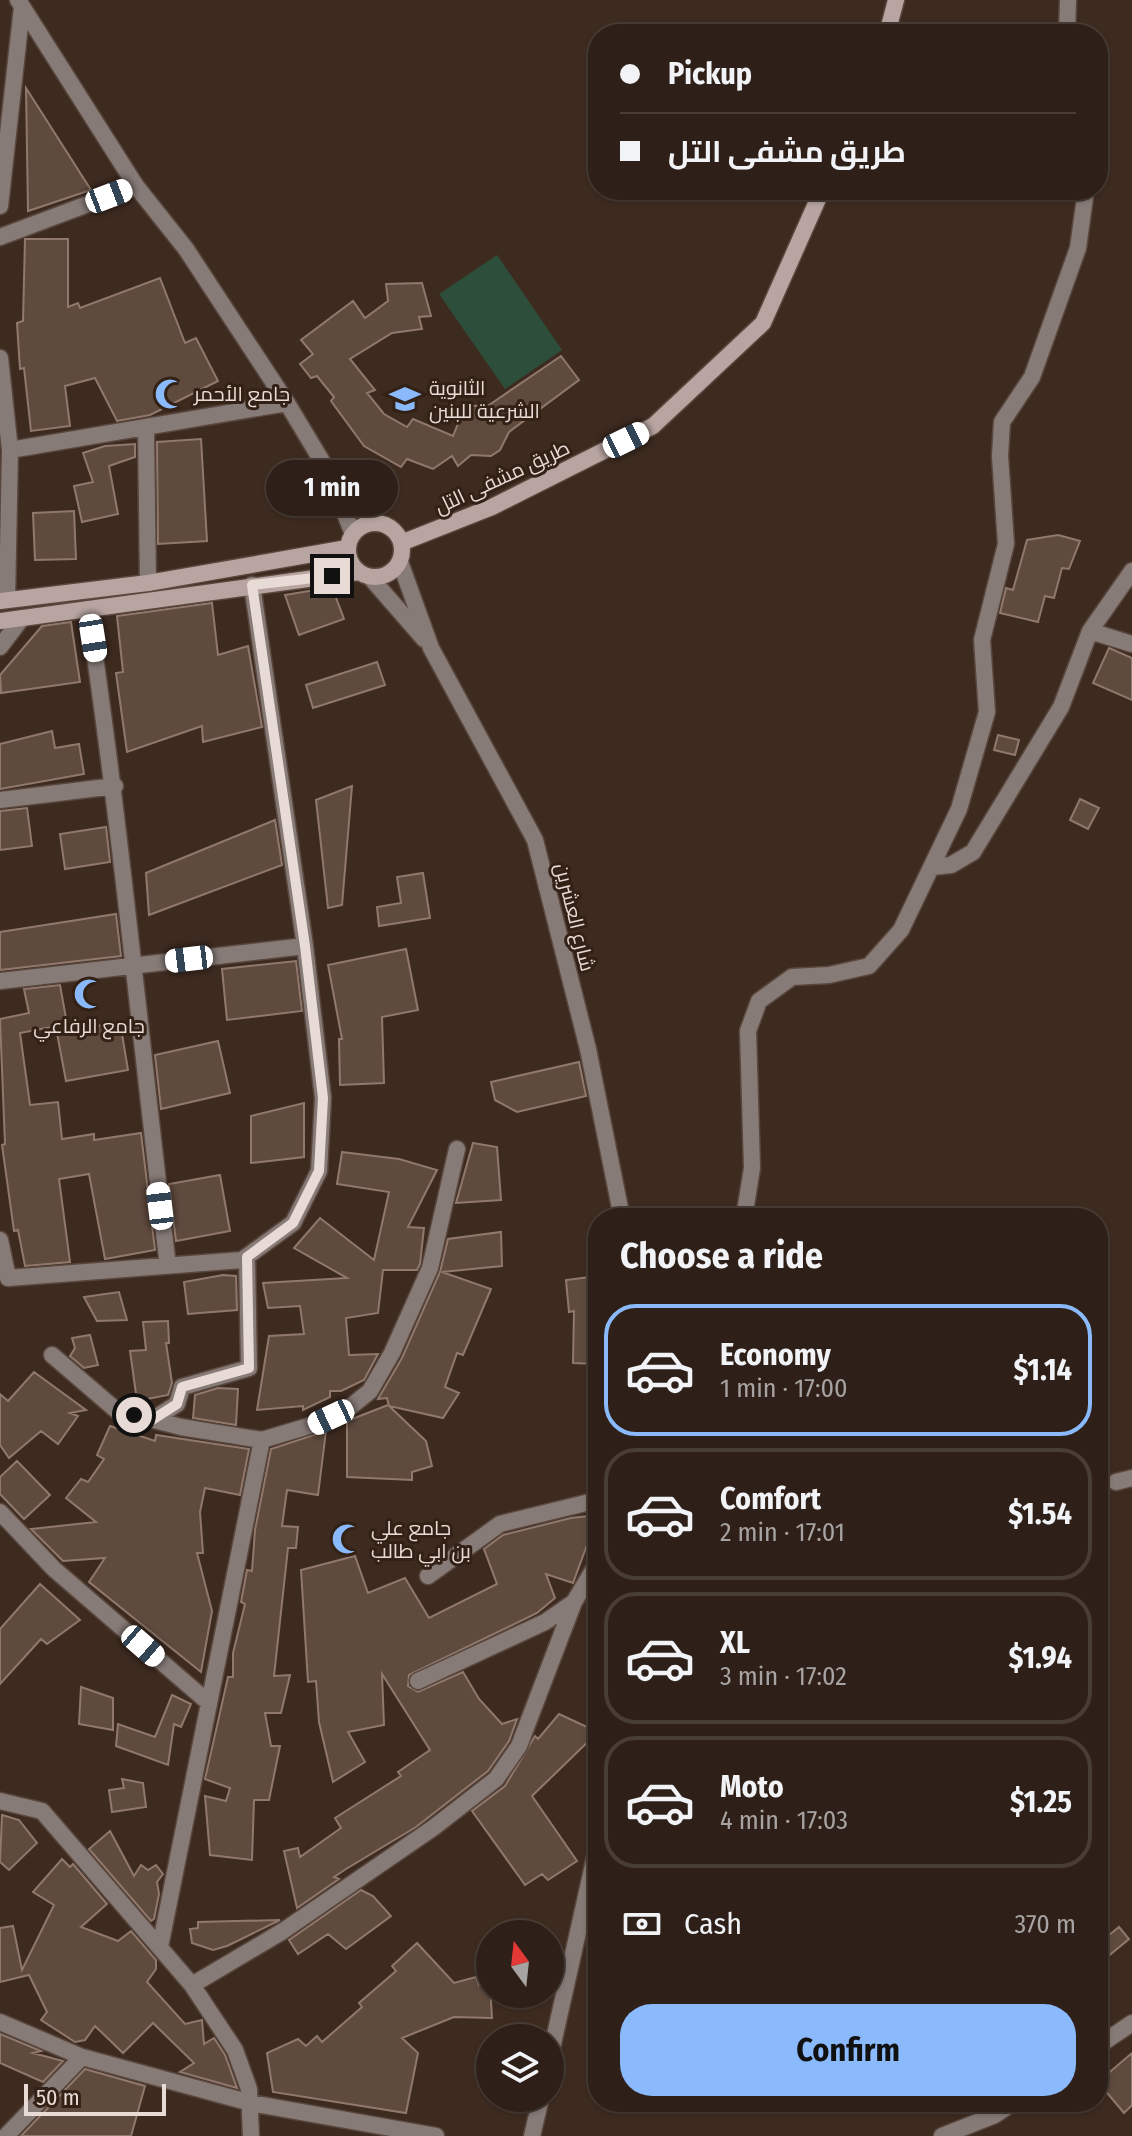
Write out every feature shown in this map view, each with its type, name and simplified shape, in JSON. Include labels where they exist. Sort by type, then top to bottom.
[{"type":"street","points":[[890,24],[896,0]]},
{"type":"street","points":[[1067,24],[1068,0]]},
{"type":"street","points":[[20,4],[136,186],[186,249],[329,473],[377,523],[395,531],[401,543],[400,562],[431,648]]},
{"type":"street","points":[[0,206],[20,4]]},
{"type":"street","points":[[0,237],[136,186]]},
{"type":"street","name":"طريق مشفى التل","points":[[401,543],[492,507],[653,426],[763,323],[818,200]]},
{"type":"street","points":[[746,1208],[752,1168],[748,1031],[759,1001],[792,977],[829,975],[869,966],[901,930],[959,809],[987,712],[982,640],[1006,544],[1000,456],[1002,422],[1032,377],[1078,248],[1085,200]]},
{"type":"street","points":[[0,358],[10,450],[3,600],[148,583],[350,541],[363,525],[377,523]]},
{"type":"street","points":[[10,450],[287,403]]},
{"type":"street","points":[[146,429],[148,583]]},
{"type":"street","points":[[329,473],[350,541],[350,562],[431,648]]},
{"type":"street","points":[[0,621],[252,585],[392,571],[400,562]]},
{"type":"street","points":[[932,867],[951,865],[973,852],[1061,707],[1090,631],[1132,571]]},
{"type":"street","points":[[0,1240],[8,1278],[242,1260],[293,1223],[319,1171],[323,1098],[305,946],[252,585]]},
{"type":"street","points":[[88,609],[115,786],[131,966],[168,1266]]},
{"type":"street","points":[[0,647],[22,618]]},
{"type":"street","points":[[1090,631],[1132,644]]},
{"type":"street","name":"شارع العشرين","points":[[431,648],[535,840],[588,1049],[620,1208]]},
{"type":"street","points":[[0,800],[115,786]]},
{"type":"street","points":[[0,981],[305,946]]},
{"type":"street","points":[[52,1355],[116,1410],[152,1420],[262,1440],[337,1414],[370,1391],[392,1353],[430,1268],[457,1149]]},
{"type":"street","points":[[152,1420],[177,1404],[182,1387],[249,1368],[247,1257]]},
{"type":"street","points":[[160,1947],[262,1440]]},
{"type":"street","points":[[428,1576],[500,1524],[588,1502]]},
{"type":"street","points":[[0,1512],[54,1569],[209,1703]]},
{"type":"street","points":[[192,1985],[283,1931],[433,1828],[496,1779],[519,1746],[574,1602],[588,1579]]},
{"type":"street","points":[[418,1681],[545,1622],[574,1602]]},
{"type":"street","points":[[0,1801],[42,1811],[134,1922],[192,1985],[235,2050],[251,2103],[251,2136]]},
{"type":"street","points":[[557,2024],[588,1888]]},
{"type":"street","points":[[0,2022],[82,2057],[251,2103],[436,2136]]},
{"type":"street","points":[[1108,2039],[1132,2023]]},
{"type":"street","points":[[6,2136],[82,2057]]},
{"type":"street","points":[[532,2136],[538,2112]]},
{"type":"street","points":[[942,2136],[999,2112]]},
{"type":"green space","points":[[497,255],[562,350],[505,389],[439,294]]},
{"type":"building","points":[[26,88],[91,190],[28,211]]},
{"type":"building","points":[[25,239],[68,239],[68,307],[78,303],[80,308],[160,278],[185,343],[196,338],[218,381],[150,415],[117,421],[95,378],[65,386],[70,426],[31,431],[24,368],[20,369],[17,323],[23,321]]},
{"type":"building","points":[[422,283],[431,316],[419,317],[422,329],[392,333],[350,359],[375,390],[367,393],[384,414],[407,427],[413,419],[453,436],[463,411],[472,406],[489,405],[561,356],[579,380],[509,432],[500,450],[491,456],[471,455],[458,466],[452,456],[433,469],[407,459],[401,467],[364,446],[331,401],[334,397],[317,376],[311,378],[300,364],[313,354],[301,340],[353,301],[365,318],[388,301],[386,284]]},
{"type":"building","points":[[201,439],[207,541],[158,544],[157,442]]},
{"type":"building","points":[[135,444],[135,457],[109,466],[118,514],[82,522],[74,486],[93,482],[83,453],[105,446]]},
{"type":"building","points":[[74,511],[76,559],[35,560],[33,513]]},
{"type":"building","points":[[1058,535],[1080,541],[1069,569],[1062,568],[1054,598],[1045,596],[1038,622],[1000,613],[1006,588],[1013,590],[1027,540]]},
{"type":"building","points":[[332,587],[344,619],[299,635],[285,595]]},
{"type":"building","points":[[212,603],[218,655],[248,646],[262,727],[203,742],[202,726],[127,752],[116,673],[123,672],[117,616]]},
{"type":"building","points":[[71,622],[80,682],[1,693],[0,675],[42,626]]},
{"type":"building","points":[[1109,648],[1132,658],[1132,700],[1093,683]]},
{"type":"building","points":[[377,662],[385,685],[313,708],[306,685]]},
{"type":"building","points":[[52,731],[55,748],[79,744],[84,774],[0,789],[0,744]]},
{"type":"building","points":[[998,735],[1019,740],[1015,755],[994,750]]},
{"type":"building","points":[[352,786],[342,905],[328,908],[316,800]]},
{"type":"building","points":[[1080,799],[1099,808],[1088,829],[1070,820]]},
{"type":"building","points":[[27,808],[32,846],[0,850],[0,811]]},
{"type":"building","points":[[275,820],[282,865],[149,915],[146,873]]},
{"type":"building","points":[[106,827],[110,862],[65,869],[60,834]]},
{"type":"building","points":[[423,873],[430,918],[379,926],[377,907],[401,903],[397,877]]},
{"type":"building","points":[[116,914],[121,956],[0,970],[0,932]]},
{"type":"building","points":[[406,949],[418,1010],[382,1017],[384,1083],[340,1085],[339,1039],[342,1039],[328,965]]},
{"type":"building","points":[[296,961],[302,1011],[227,1020],[222,969]]},
{"type":"building","points":[[60,985],[67,1024],[20,1033],[30,1105],[58,1102],[62,1139],[94,1134],[94,1140],[141,1133],[155,1250],[105,1259],[89,1174],[59,1179],[70,1262],[25,1266],[18,1230],[14,1231],[2,1145],[5,1144],[0,1019],[29,1013],[24,989]]},
{"type":"building","points":[[120,1022],[128,1070],[66,1081],[57,1033]]},
{"type":"building","points":[[218,1041],[230,1093],[161,1109],[155,1055]]},
{"type":"building","points":[[579,1062],[586,1096],[517,1112],[495,1100],[491,1082]]},
{"type":"building","points":[[304,1103],[304,1157],[251,1163],[251,1116]]},
{"type":"building","points":[[473,1143],[497,1147],[501,1200],[456,1203]]},
{"type":"building","points":[[342,1152],[399,1159],[437,1170],[408,1227],[424,1228],[420,1264],[417,1270],[383,1270],[378,1313],[346,1318],[349,1355],[378,1354],[364,1380],[341,1391],[330,1391],[330,1397],[303,1410],[303,1406],[257,1410],[269,1336],[304,1334],[300,1306],[268,1308],[263,1283],[347,1278],[294,1248],[320,1218],[374,1260],[389,1192],[337,1184]]},
{"type":"building","points":[[220,1175],[230,1231],[176,1241],[169,1184]]},
{"type":"building","points":[[501,1232],[502,1266],[442,1272],[491,1289],[463,1355],[457,1353],[445,1387],[459,1393],[443,1418],[389,1406],[387,1398],[378,1399],[402,1358],[440,1272],[448,1239]]},
{"type":"building","points":[[223,1275],[236,1276],[237,1310],[188,1314],[184,1282]]},
{"type":"building","points":[[588,1277],[588,1364],[573,1363],[574,1311],[569,1312],[566,1280]]},
{"type":"building","points":[[119,1292],[127,1320],[97,1321],[84,1297]]},
{"type":"building","points":[[168,1321],[169,1343],[166,1343],[172,1383],[168,1395],[137,1401],[130,1351],[146,1350],[143,1322]]},
{"type":"building","points":[[90,1335],[98,1365],[84,1368],[70,1356],[75,1348],[72,1338]]},
{"type":"building","points":[[34,1372],[86,1410],[70,1413],[78,1416],[58,1444],[41,1431],[9,1458],[0,1445],[0,1394],[8,1401]]},
{"type":"building","points":[[218,1388],[238,1389],[236,1425],[193,1418],[195,1395]]},
{"type":"building","points":[[388,1405],[426,1441],[432,1466],[412,1472],[412,1480],[347,1477],[347,1421]]},
{"type":"building","points":[[110,1426],[155,1441],[156,1435],[249,1449],[240,1495],[205,1488],[200,1512],[203,1553],[197,1553],[212,1611],[201,1672],[89,1582],[105,1558],[63,1561],[31,1529],[96,1522],[66,1498],[81,1479],[88,1482],[104,1459],[97,1455]]},
{"type":"building","points":[[326,1431],[318,1495],[287,1490],[282,1526],[298,1527],[296,1548],[288,1548],[274,1676],[290,1675],[281,1713],[265,1713],[271,1746],[280,1746],[269,1800],[254,1800],[252,1860],[210,1855],[205,1796],[226,1801],[230,1788],[205,1779],[228,1677],[233,1677],[233,1653],[245,1604],[241,1602],[247,1570],[252,1571],[255,1530],[271,1449]]},
{"type":"building","points":[[17,1461],[50,1495],[24,1519],[0,1494],[0,1477]]},
{"type":"building","points":[[588,1516],[588,1542],[573,1583],[546,1574],[555,1598],[537,1613],[409,1675],[408,1686],[418,1692],[463,1672],[479,1699],[502,1724],[517,1719],[509,1741],[488,1771],[416,1827],[334,1877],[339,1879],[297,1908],[284,1851],[298,1848],[300,1857],[341,1828],[335,1818],[401,1776],[398,1772],[430,1750],[382,1674],[384,1725],[348,1732],[365,1762],[333,1782],[319,1722],[316,1681],[308,1682],[301,1570],[355,1556],[368,1593],[405,1578],[429,1618],[497,1584],[484,1549],[503,1535]]},
{"type":"building","points":[[40,1584],[80,1620],[47,1644],[41,1639],[0,1684],[0,1629]]},
{"type":"building","points":[[81,1687],[113,1698],[113,1730],[79,1724]]},
{"type":"building","points":[[172,1695],[191,1704],[181,1727],[174,1724],[168,1765],[116,1746],[118,1724],[155,1737]]},
{"type":"building","points":[[559,1714],[588,1727],[588,1742],[532,1796],[577,1861],[548,1880],[542,1874],[525,1885],[472,1811],[505,1786],[535,1736],[538,1739]]},
{"type":"building","points":[[122,1779],[143,1783],[146,1807],[112,1812],[109,1790],[124,1788]]},
{"type":"building","points":[[2,1815],[19,1820],[37,1843],[9,1870],[0,1862]]},
{"type":"building","points":[[110,1831],[134,1876],[141,1865],[148,1870],[156,1865],[163,1874],[157,1882],[159,1894],[151,1921],[89,1849]]},
{"type":"building","points":[[62,1859],[70,1867],[73,1864],[107,1904],[81,1927],[118,1941],[131,1931],[156,1960],[156,1969],[147,1982],[185,2024],[202,2020],[204,2044],[214,2038],[225,2055],[237,2088],[180,2072],[194,2063],[153,2023],[123,2053],[95,2026],[85,2040],[75,2042],[41,2020],[47,2012],[29,1975],[0,1982],[0,1928],[13,1926],[22,1970],[54,1905],[33,1892]]},
{"type":"building","points":[[361,1890],[373,1896],[391,1916],[346,1949],[328,1934],[298,1954],[289,1940]]},
{"type":"building","points":[[280,1920],[213,1950],[192,1943],[190,1929],[198,1928],[198,1922]]},
{"type":"building","points":[[1119,1927],[1129,1939],[1108,1956],[1108,1936]]},
{"type":"building","points":[[417,1943],[454,1983],[476,1977],[476,2008],[491,2008],[492,2018],[454,2017],[402,2038],[418,2053],[406,2113],[273,2092],[267,2053],[298,2039],[306,2046],[317,2036],[322,2042],[362,2007],[359,2003],[396,1971],[392,1966]]},
{"type":"building","points":[[0,2034],[41,2051],[33,2053],[63,2061],[43,2082],[0,2063]]},
{"type":"building","points":[[1132,2053],[1132,2105],[1124,2113],[1108,2094],[1108,2073]]},
{"type":"building","points":[[85,2069],[145,2086],[131,2136],[21,2136]]},
{"type":"place","name":"جامع الأحمر","points":[[170,394]]},
{"type":"place","name":"الثانوية الشرعية للبنين","points":[[405,399]]},
{"type":"place","name":"جامع الرفاعي","points":[[89,994]]},
{"type":"place","name":"جامع علي بن ابي طالب","points":[[347,1539]]},
{"type":"route","points":[[134,1415],[152,1420],[177,1404],[182,1387],[249,1368],[247,1257],[293,1223],[319,1171],[323,1098],[305,946],[252,585],[332,576]]}]
